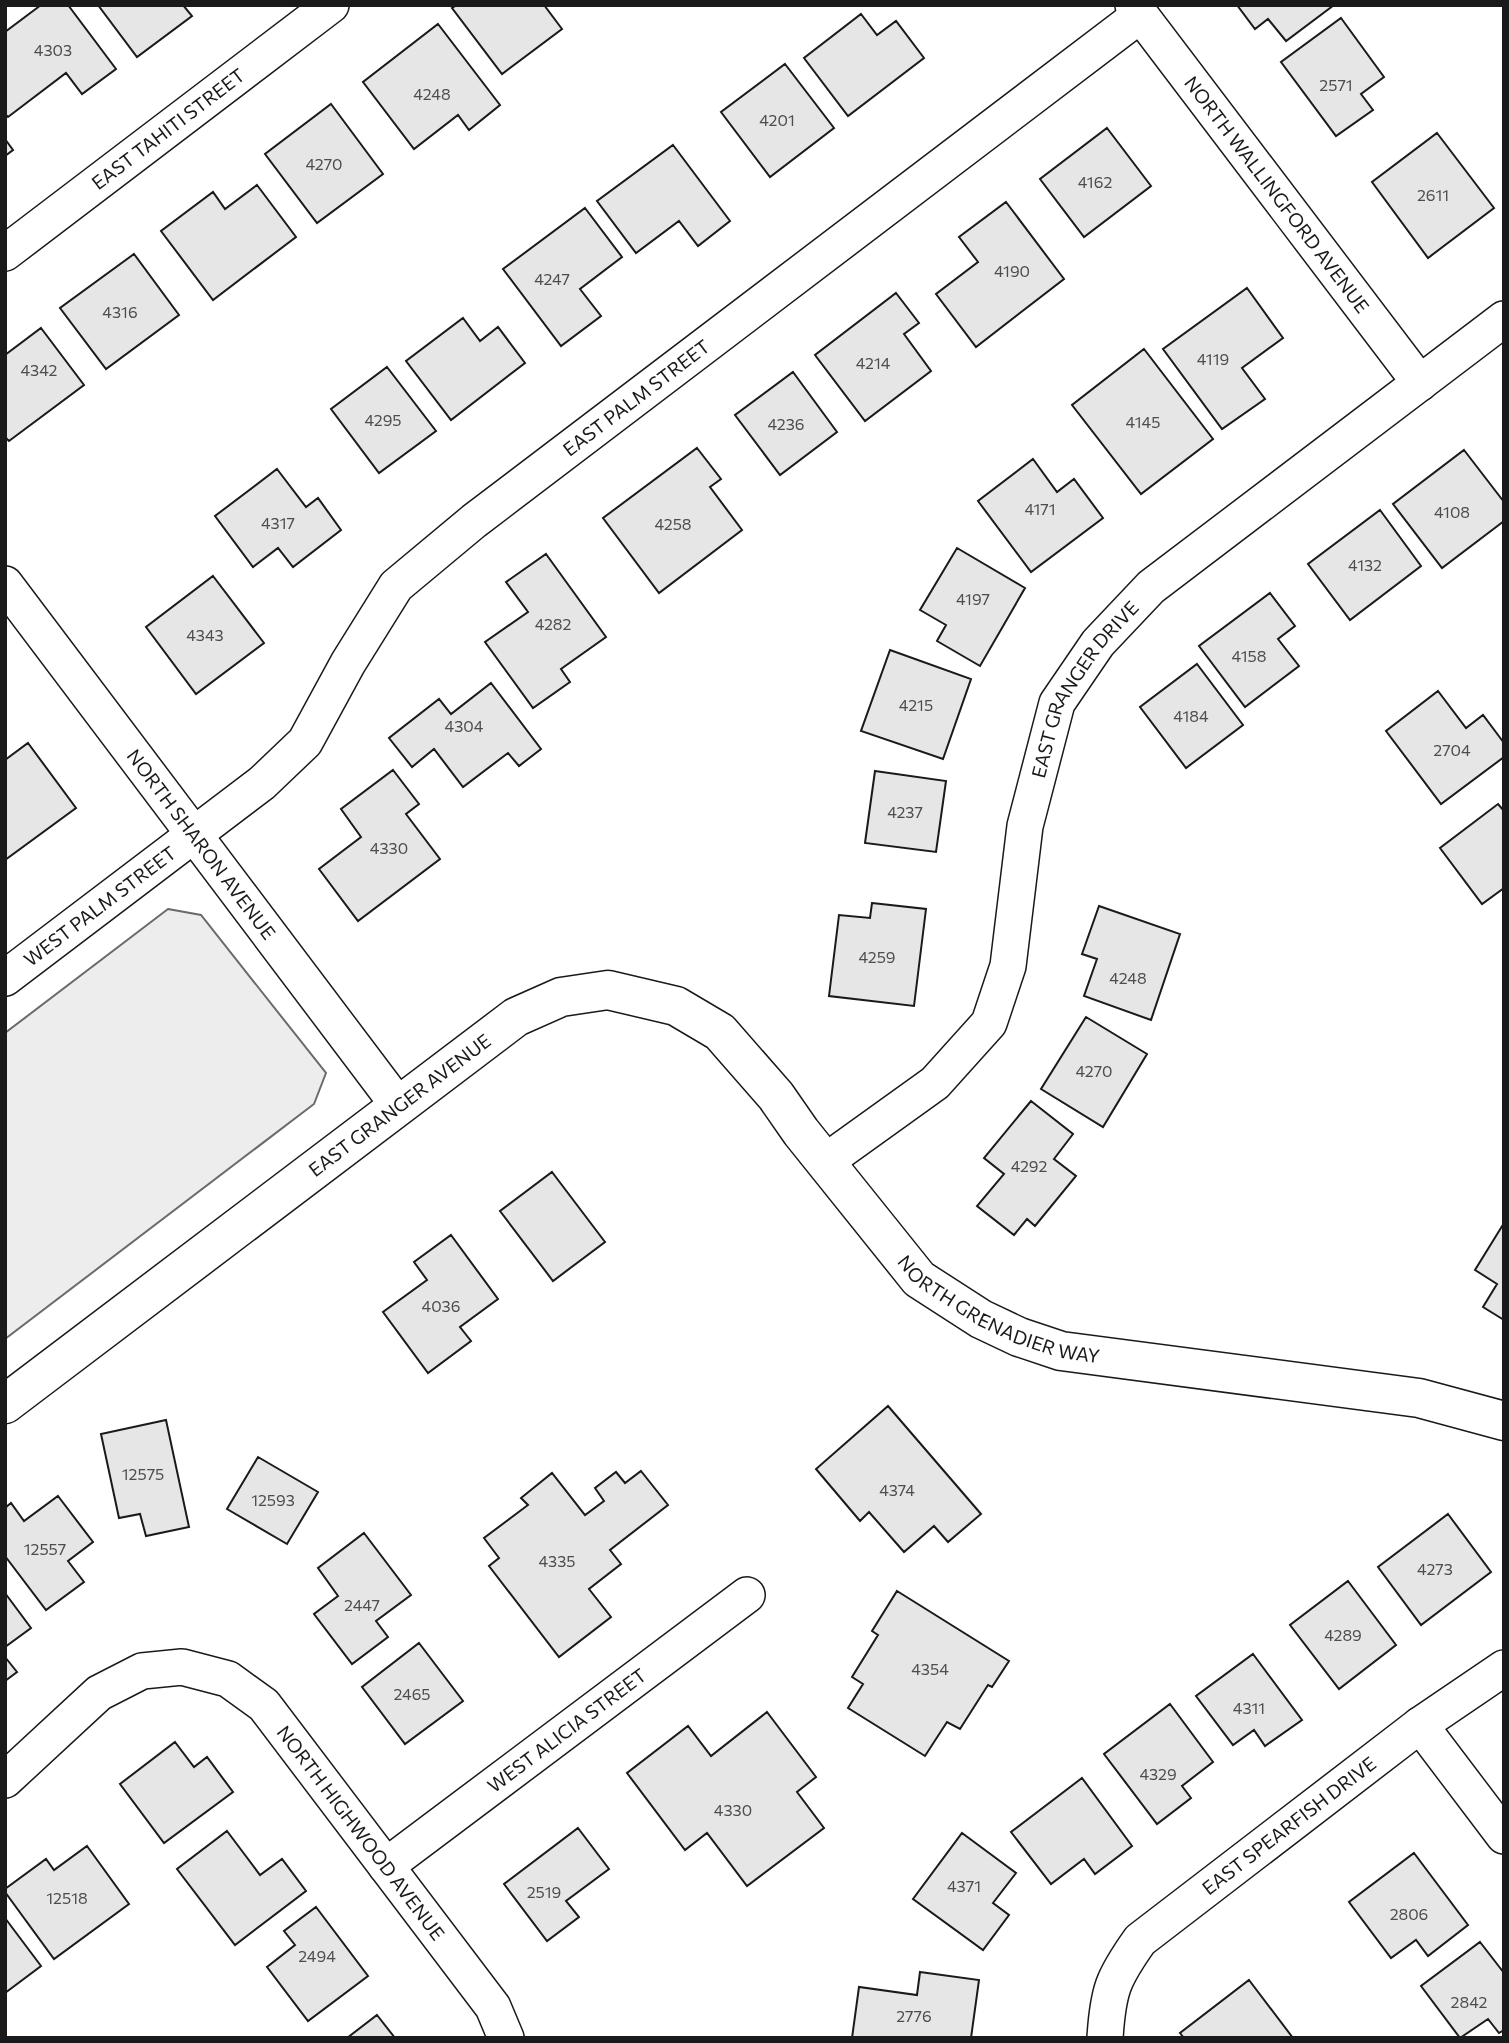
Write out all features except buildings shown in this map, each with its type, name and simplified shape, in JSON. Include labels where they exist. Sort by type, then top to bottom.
[{"type":"street","name":"EAST TAHITI STREET","points":[[5,253],[331,5]]},
{"type":"street","name":"NORTH WALLINGFORD AVENUE","points":[[1137,10],[1420,383]]},
{"type":"street","name":"EAST PALM STREET","points":[[193,835],[261,783],[305,742],[348,663],[396,586],[496,505],[1137,10]]},
{"type":"street","name":"EAST GRANGER DRIVE","points":[[825,1162],[934,1083],[989,1023],[1009,965],[1026,826],[1057,702],[1098,643],[1151,587],[1504,319]]},
{"type":"street","name":"NORTH SHARON AVENUE","points":[[5,584],[398,1105]]},
{"type":"street","name":"WEST PALM STREET","points":[[5,978],[193,835]]},
{"type":"street","name":"NORTH GRENADIER WAY","points":[[608,990],[676,1006],[720,1032],[776,1097],[919,1279],[981,1319],[1060,1351],[1419,1398],[1504,1421]]},
{"type":"street","name":"EAST GRANGER AVENUE","points":[[5,1404],[516,1017],[561,997],[608,990]]},
{"type":"street","name":"WEST ALICIA STREET","points":[[386,1866],[747,1595]]},
{"type":"street","name":"NORTH HIGHWOOD AVENUE","points":[[5,1780],[99,1693],[142,1671],[182,1667],[228,1679],[264,1705],[493,2007],[506,2038]]},
{"type":"street","name":"EAST SPEARFISH DRIVE","points":[[1106,2023],[1113,1981],[1140,1940],[1420,1725],[1504,1668]]},
{"type":"street","points":[[1420,1725],[1504,1836]]},
{"type":"shaded area","points":[[168,909],[201,915],[326,1073],[314,1104],[5,1339],[5,1033]]}]
